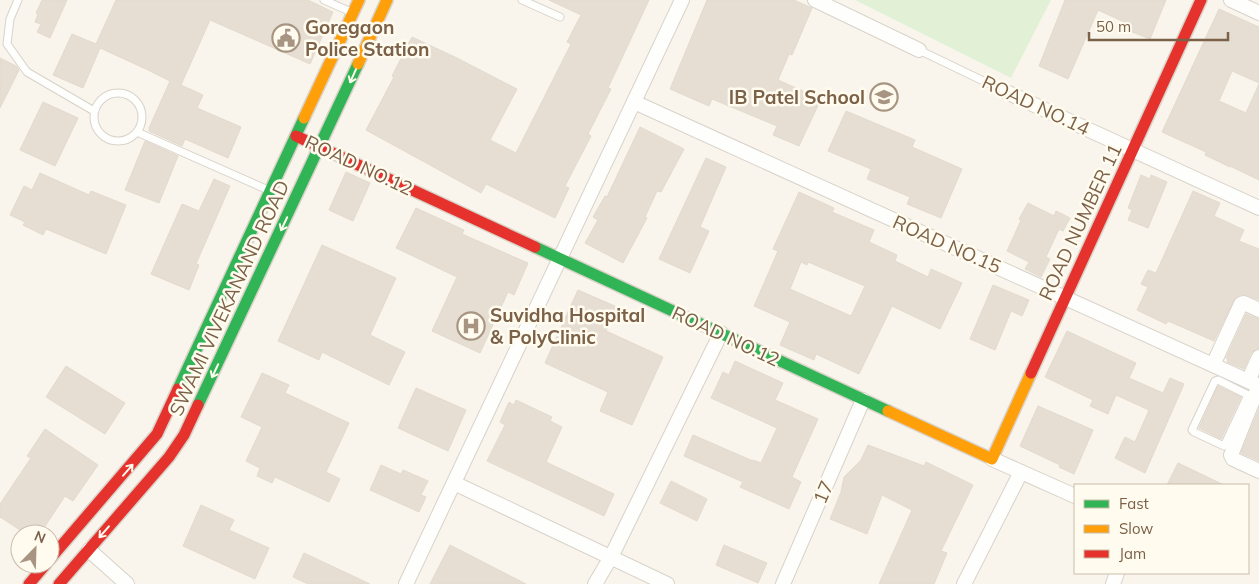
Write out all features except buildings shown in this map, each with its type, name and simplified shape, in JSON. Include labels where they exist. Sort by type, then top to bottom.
[{"type":"main road","name":"SWAMI VIVEKANAND ROAD","points":[[60,548],[150,444],[160,428],[359,0]]},
{"type":"main road","name":"SWAMI VIVEKANAND ROAD","points":[[59,584],[169,457],[184,435],[320,148],[387,0]]},
{"type":"main road","name":"ROAD NUMBER 11","points":[[992,460],[1201,0]]},
{"type":"main road","name":"ROAD NO.12","points":[[296,136],[992,460]]},
{"type":"main road","points":[[101,500],[119,516]]},
{"type":"main road","points":[[29,584],[38,574]]},
{"type":"street","points":[[406,584],[682,0]]},
{"type":"street","name":"ROAD NO.14","points":[[815,0],[919,50]]},
{"type":"street","points":[[1231,0],[1259,13]]},
{"type":"street","name":"ROAD NO.14","points":[[1002,90],[1259,208]]},
{"type":"street","name":"ROAD NO.15","points":[[634,102],[1065,298],[1215,361],[1251,385]]},
{"type":"street","points":[[1215,361],[1241,304],[1244,303],[1259,310]]},
{"type":"street","points":[[596,584],[721,333]]},
{"type":"street","points":[[1259,357],[1230,455],[1234,459],[1259,471]]},
{"type":"street","name":"17","points":[[783,584],[863,400]]},
{"type":"street","name":"ROAD NO.12","points":[[992,460],[1074,496]]},
{"type":"street","points":[[964,584],[1021,472]]},
{"type":"street","points":[[454,483],[667,584]]},
{"type":"street","points":[[89,550],[127,584]]},
{"type":"lane","points":[[18,0],[10,19],[7,44],[27,72],[94,112]]},
{"type":"lane","points":[[324,0],[353,13]]},
{"type":"lane","points":[[522,0],[560,17]]},
{"type":"lane","name":"ROAD NO.14","points":[[919,50],[1002,90]]},
{"type":"lane","points":[[118,92],[125,94],[138,103],[142,110],[143,118],[137,132],[131,138],[124,141],[108,139],[101,134],[96,127],[94,112],[103,98],[118,92]]},
{"type":"lane","points":[[137,132],[271,191]]},
{"type":"lane","points":[[1216,380],[1251,385],[1248,396],[1224,446],[1192,430],[1216,380]]},
{"type":"green space","points":[[855,0],[1051,0],[1011,78]]},
{"type":"traffic: fast","points":[[198,405],[358,64]]},
{"type":"traffic: fast","points":[[178,389],[304,118]]},
{"type":"traffic: fast","points":[[535,247],[888,411]]},
{"type":"traffic: slow","points":[[304,118],[359,0]]},
{"type":"traffic: slow","points":[[358,64],[387,0]]},
{"type":"traffic: slow","points":[[888,411],[992,459],[1031,373]]},
{"type":"traffic: jam","points":[[1031,373],[1201,0]]},
{"type":"traffic: jam","points":[[296,136],[535,247]]},
{"type":"traffic: jam","points":[[60,547],[157,434],[178,389]]},
{"type":"traffic: jam","points":[[59,584],[169,457],[184,435],[198,405]]},
{"type":"traffic: jam","points":[[29,584],[38,574]]},
{"type":"place","name":"Goregaon Police Station","points":[[286,38]]},
{"type":"place","name":"IB Patel School","points":[[884,97]]},
{"type":"place","name":"Suvidha Hospital & PolyClinic","points":[[471,326]]}]
